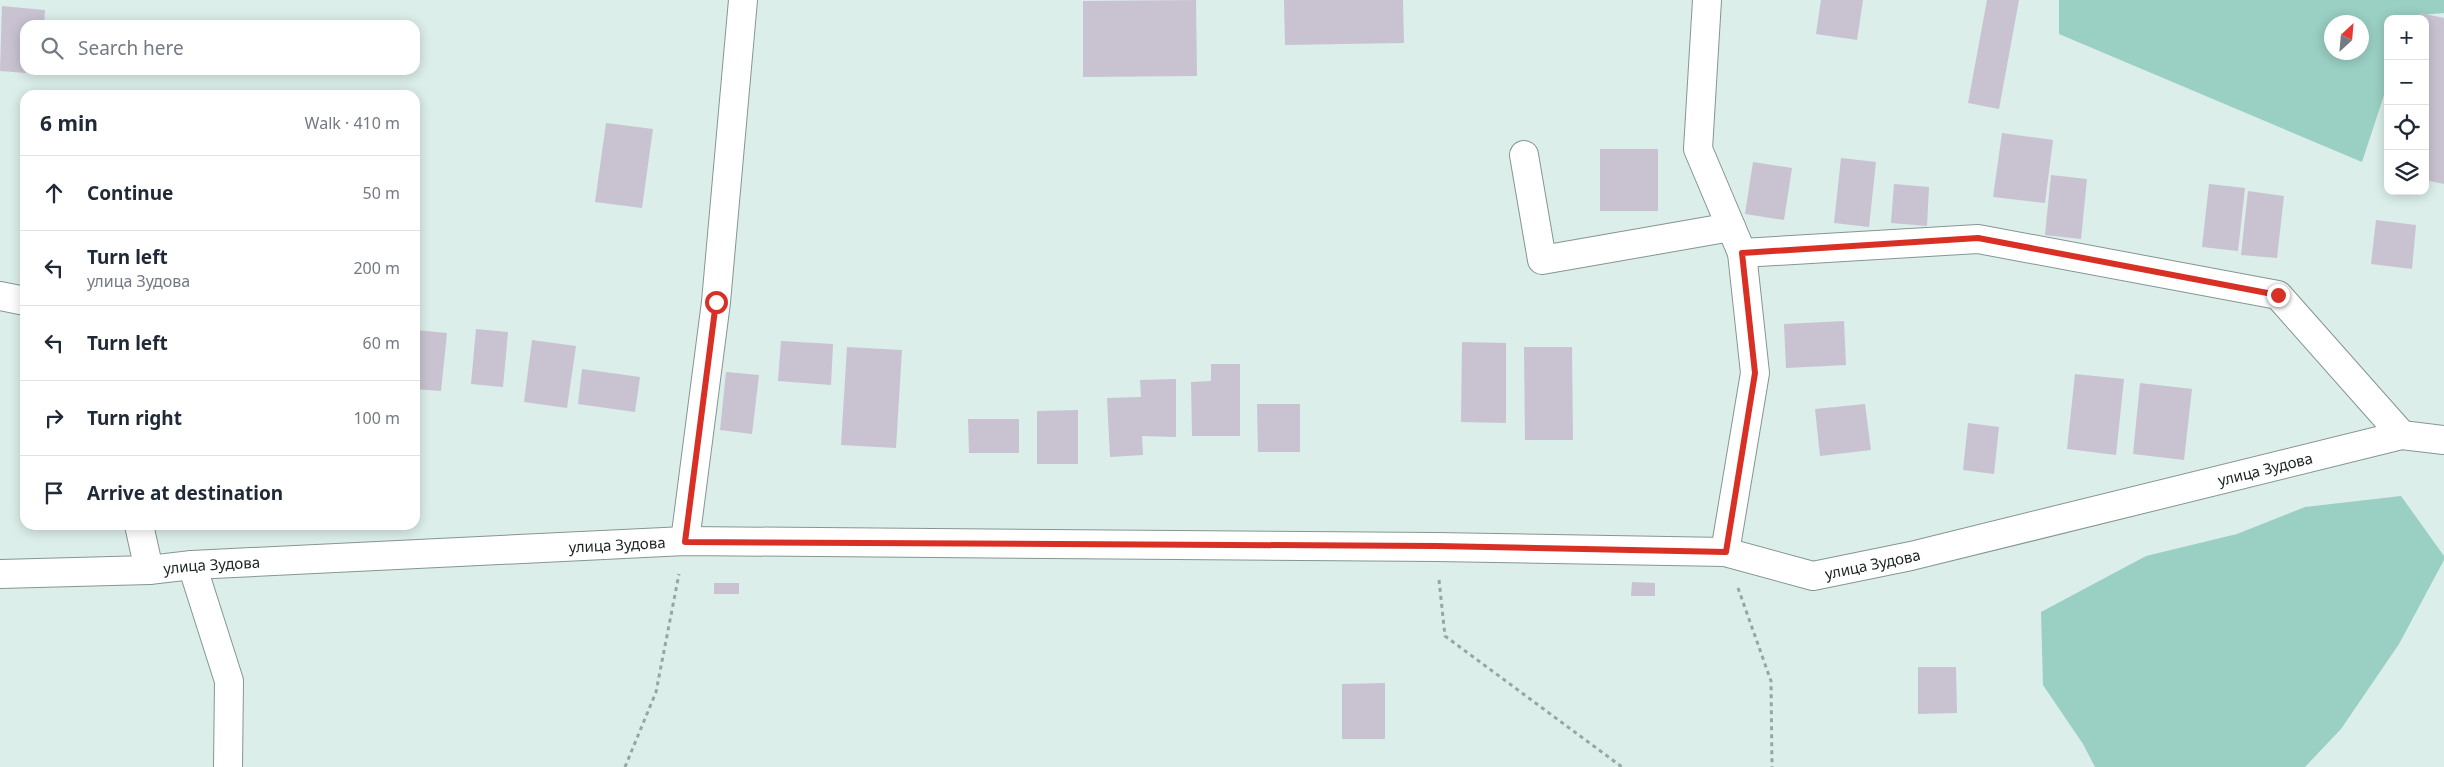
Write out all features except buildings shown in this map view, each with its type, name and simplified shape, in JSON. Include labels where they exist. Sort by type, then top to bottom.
[{"type":"street","points":[[685,542],[716,302],[743,0]]},
{"type":"street","points":[[1708,0],[1698,149],[1742,253],[1755,373],[1726,552]]},
{"type":"street","points":[[1524,155],[1542,260],[1731,228]]},
{"type":"street","points":[[1742,253],[1978,238],[2278,295],[2402,435]]},
{"type":"street","points":[[0,296],[20,300]]},
{"type":"street","name":"улица Зудова","points":[[0,574],[148,570],[192,565],[685,542],[1436,546],[1726,552],[1813,576],[1911,556],[2402,435],[2444,440]]},
{"type":"street","points":[[140,530],[148,570]]},
{"type":"street","points":[[192,565],[229,681],[228,767]]},
{"type":"path","points":[[625,767],[656,692],[685,542]]},
{"type":"path","points":[[1436,546],[1445,636],[1622,767]]},
{"type":"path","points":[[1726,552],[1771,681],[1772,767]]},
{"type":"green space","points":[[2059,0],[2444,0],[2444,13],[2384,15],[2384,95],[2362,162],[2059,34]]},
{"type":"green space","points":[[2401,496],[2444,556],[2444,560],[2399,644],[2341,729],[2305,767],[2095,767],[2083,744],[2043,685],[2041,612],[2146,556],[2237,534],[2305,507]]},
{"type":"route","points":[[716,302],[685,542],[1436,546],[1726,552],[1755,373],[1742,253],[1978,238],[2278,295]]}]
